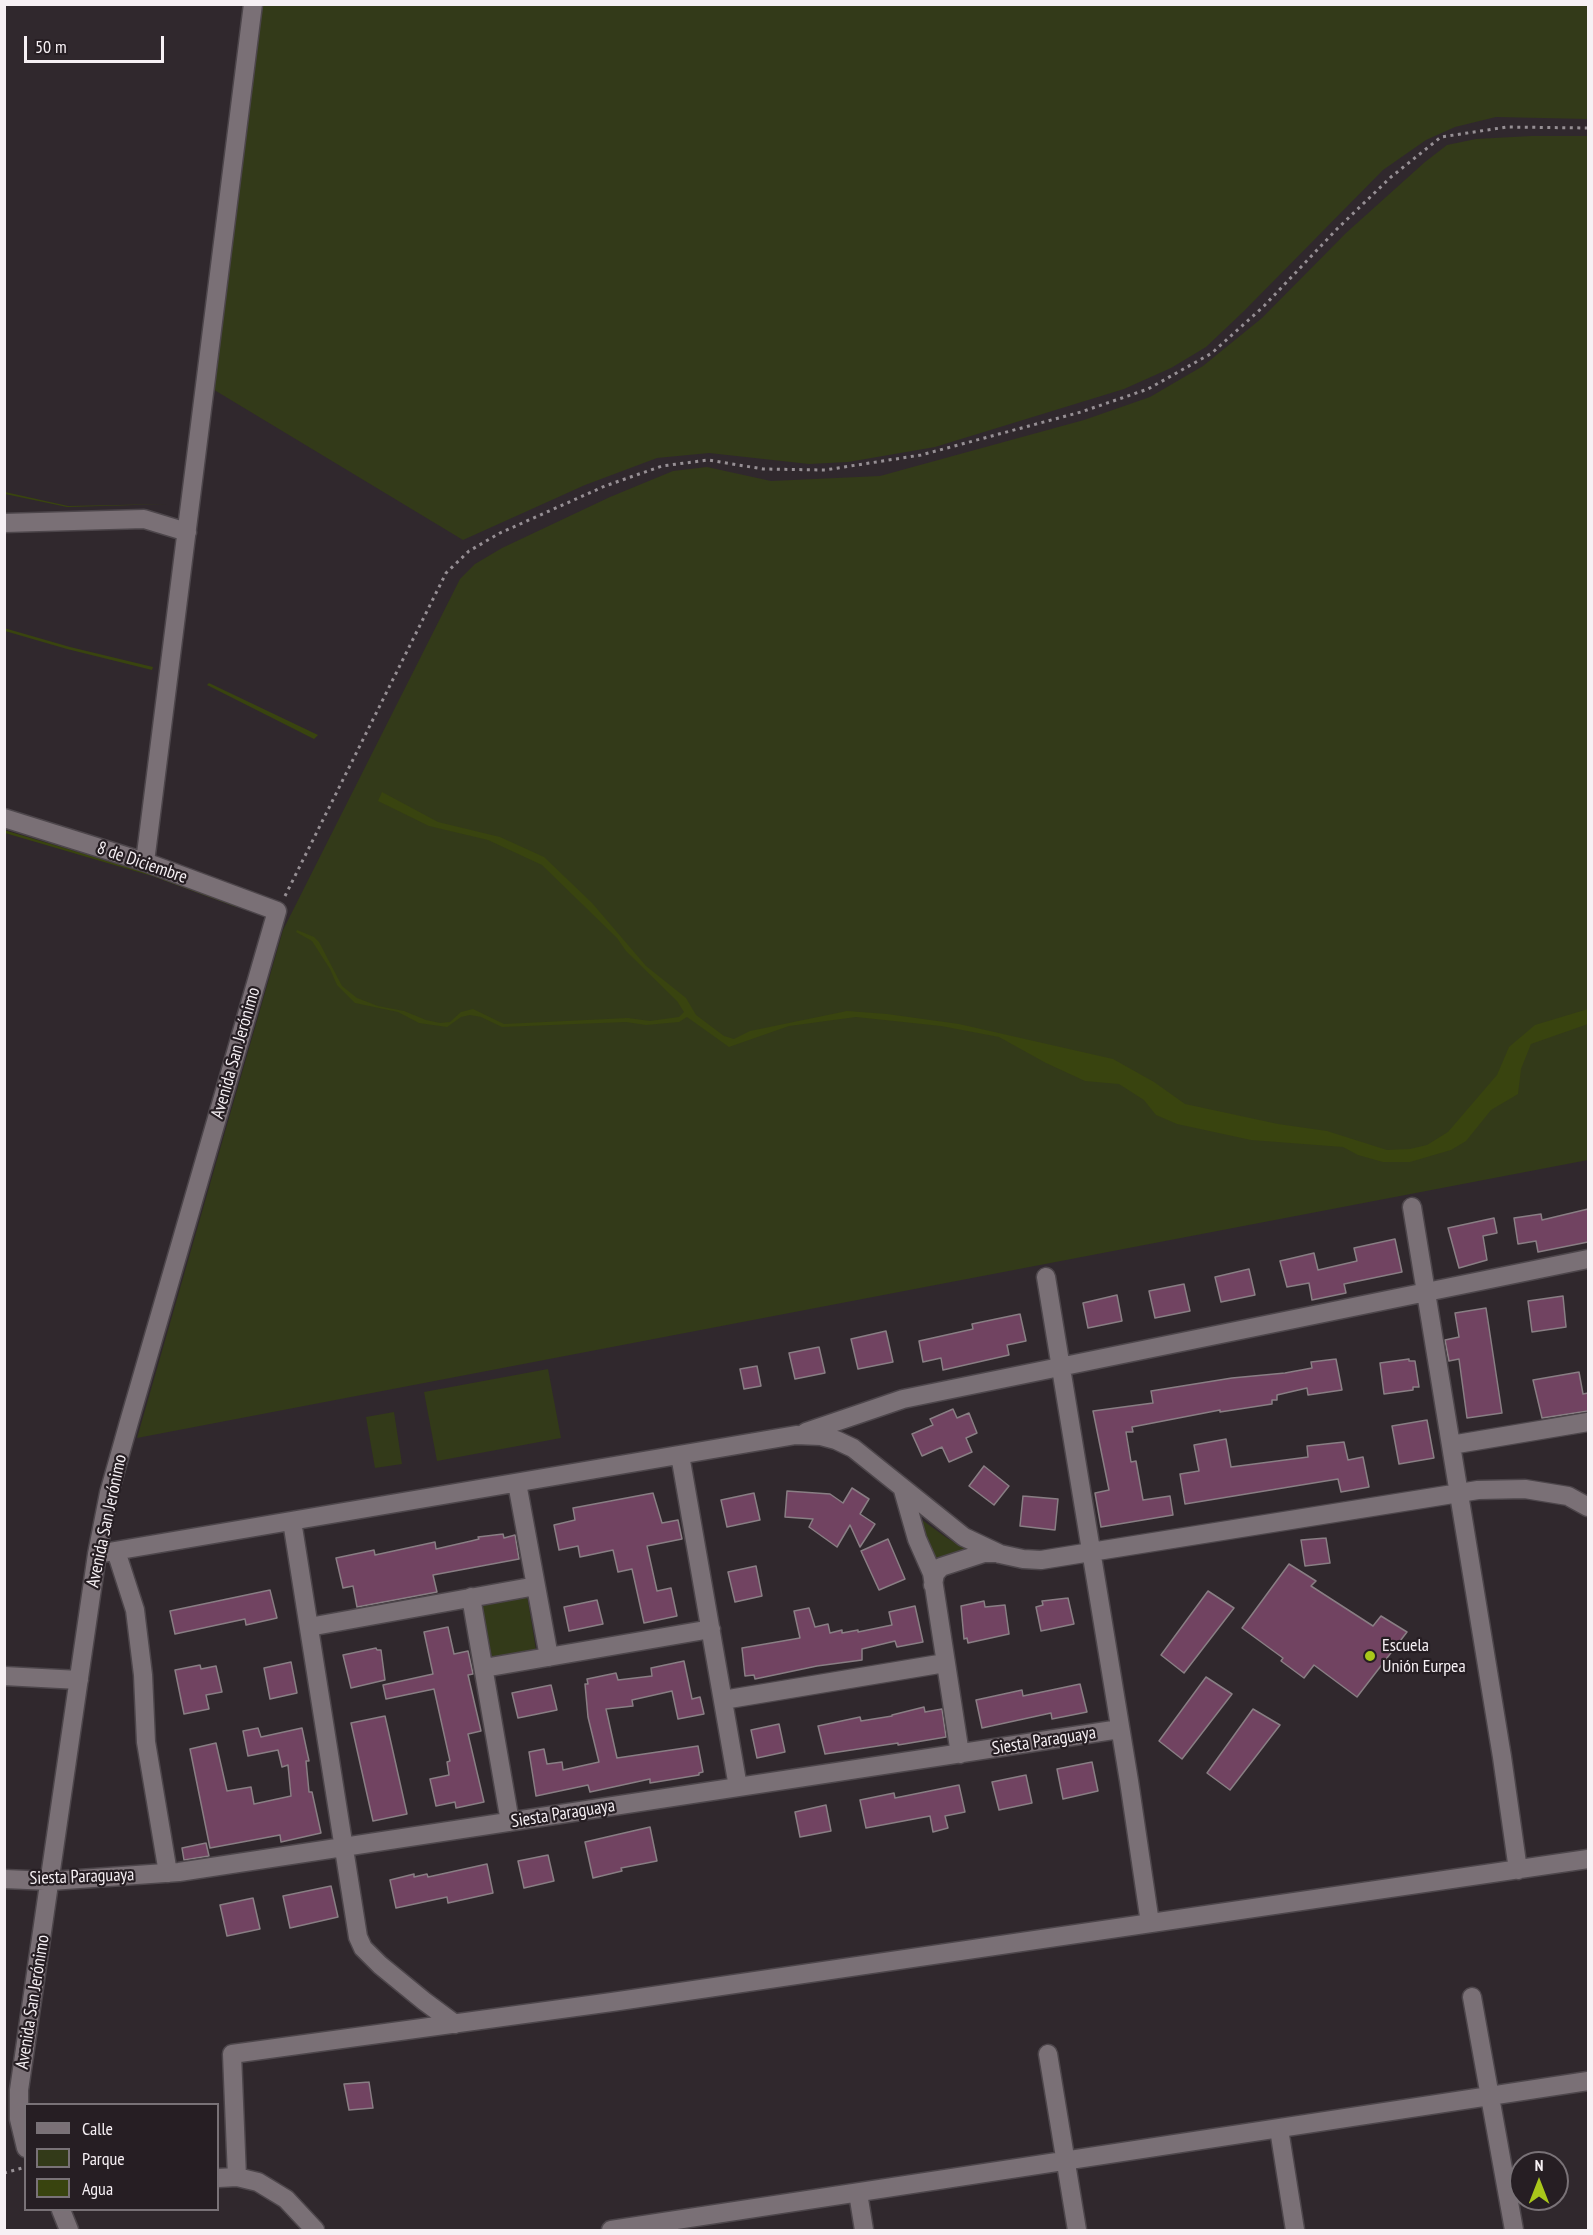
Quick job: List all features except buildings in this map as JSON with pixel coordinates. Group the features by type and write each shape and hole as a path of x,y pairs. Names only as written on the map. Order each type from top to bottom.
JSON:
{"street":[{"path":"145,862 253,4"},
{"path":"4,523 144,519 187,532"},
{"name":"8 de Diciembre","path":"4,818 145,862 277,911"},
{"name":"Avenida San Jerónimo","path":"24,2140 19,2119 19,2090 97,1554 126,1432 277,911"},
{"path":"1412,1207 1502,1757 1518,1870"},
{"path":"97,1554 796,1435 903,1399 1588,1259"},
{"name":"Siesta Paraguaya","path":"1046,1277 1129,1781 1150,1923"},
{"path":"1451,1445 1588,1422"},
{"path":"796,1435 822,1436 836,1440 872,1463 963,1537 1000,1554"},
{"path":"680,1455 738,1787"},
{"path":"517,1483 549,1657"},
{"path":"933,1585 935,1574 941,1567 984,1553 1041,1560 1478,1490 1524,1489 1568,1496 1588,1508"},
{"path":"903,1490 917,1539 932,1573 960,1754"},
{"path":"292,1521 358,1937 363,1948 424,2001 455,2024"},
{"path":"117,1551 135,1610 143,1675 146,1742 168,1873"},
{"path":"309,1627 536,1586"},
{"path":"471,1597 510,1822"},
{"path":"484,1668 711,1629"},
{"path":"723,1700 945,1663"},
{"path":"4,1676 79,1680"},
{"name":"Siesta Paraguaya","path":"4,1879 51,1881 168,1873 1120,1730"},
{"path":"237,2177 232,2054 612,2002 1588,1859"},
{"path":"1472,1996 1514,2230"},
{"path":"1048,2054 1077,2230"},
{"path":"611,2230 640,2228 1588,2081"},
{"path":"1280,2129 1295,2230"},
{"path":"219,2178 237,2177 258,2182 286,2199 315,2230"},
{"path":"858,2193 864,2230"},
{"path":"61,2211 69,2230"}],"path":[{"path":"277,911 446,573 469,551 500,532 605,486 662,466 708,460 763,469 836,469 921,455 1081,412 1148,388 1212,353 1264,306 1383,184 1441,137 1507,127 1588,128"},
{"path":"4,2173 24,2168"}],"green space":[{"path":"260,5 1588,5 1588,119 1496,117 1455,127 1426,140 1383,170 1206,347 1171,368 1124,389 935,447 848,462 809,464 709,453 657,458 585,485 463,540 211,388"},
{"path":"1588,136 1588,1160 137,1438 283,930 460,579 475,564 502,548 610,497 673,471 707,467 771,481 880,476 1084,420 1150,397 1203,366 1262,318 1346,233 1447,145 1476,139"},
{"path":"548,1369 561,1438 437,1461 424,1392"},
{"path":"394,1412 402,1464 375,1468 366,1417"},
{"path":"918,1517 967,1549 939,1559 932,1556"},
{"path":"527,1598 528,1601 536,1650 492,1657 482,1607 486,1604"}],"water":[{"path":"5,492 68,506 168,504 67,507 5,494"},
{"path":"4,628 153,667 152,670 67,649 5,631"},
{"path":"209,683 318,735 314,739 207,685"},
{"path":"382,792 438,822 500,837 544,857 592,903 646,966 686,998 696,1015 724,1036 734,1039 750,1031 847,1011 959,1024 1113,1059 1154,1082 1185,1104 1278,1124 1327,1131 1387,1150 1410,1149 1427,1145 1448,1132 1497,1075 1509,1047 1535,1025 1588,1009 1588,1024 1531,1044 1521,1069 1518,1094 1491,1110 1466,1141 1451,1150 1410,1162 1383,1162 1358,1155 1343,1147 1251,1140 1177,1124 1156,1115 1144,1100 1119,1084 1085,1081 999,1037 941,1026 856,1017 789,1026 729,1047 687,1017 679,1022 646,1025 626,1022 502,1027 481,1017 470,1015 461,1017 447,1027 419,1023 398,1012 355,1003 337,985 330,969 312,941 296,932 297,930 314,937 319,942 342,986 357,998 440,1023 450,1022 461,1012 473,1009 504,1024 628,1018 650,1021 679,1017 684,1012 677,1001 626,951 617,938 542,865 488,840 429,826 378,801"},
{"path":"4,830 152,874 237,905 236,907 152,876 5,833"}],"place":[{"name":"Escuela Unión Eurpea","path":"1370,1656"}]}
